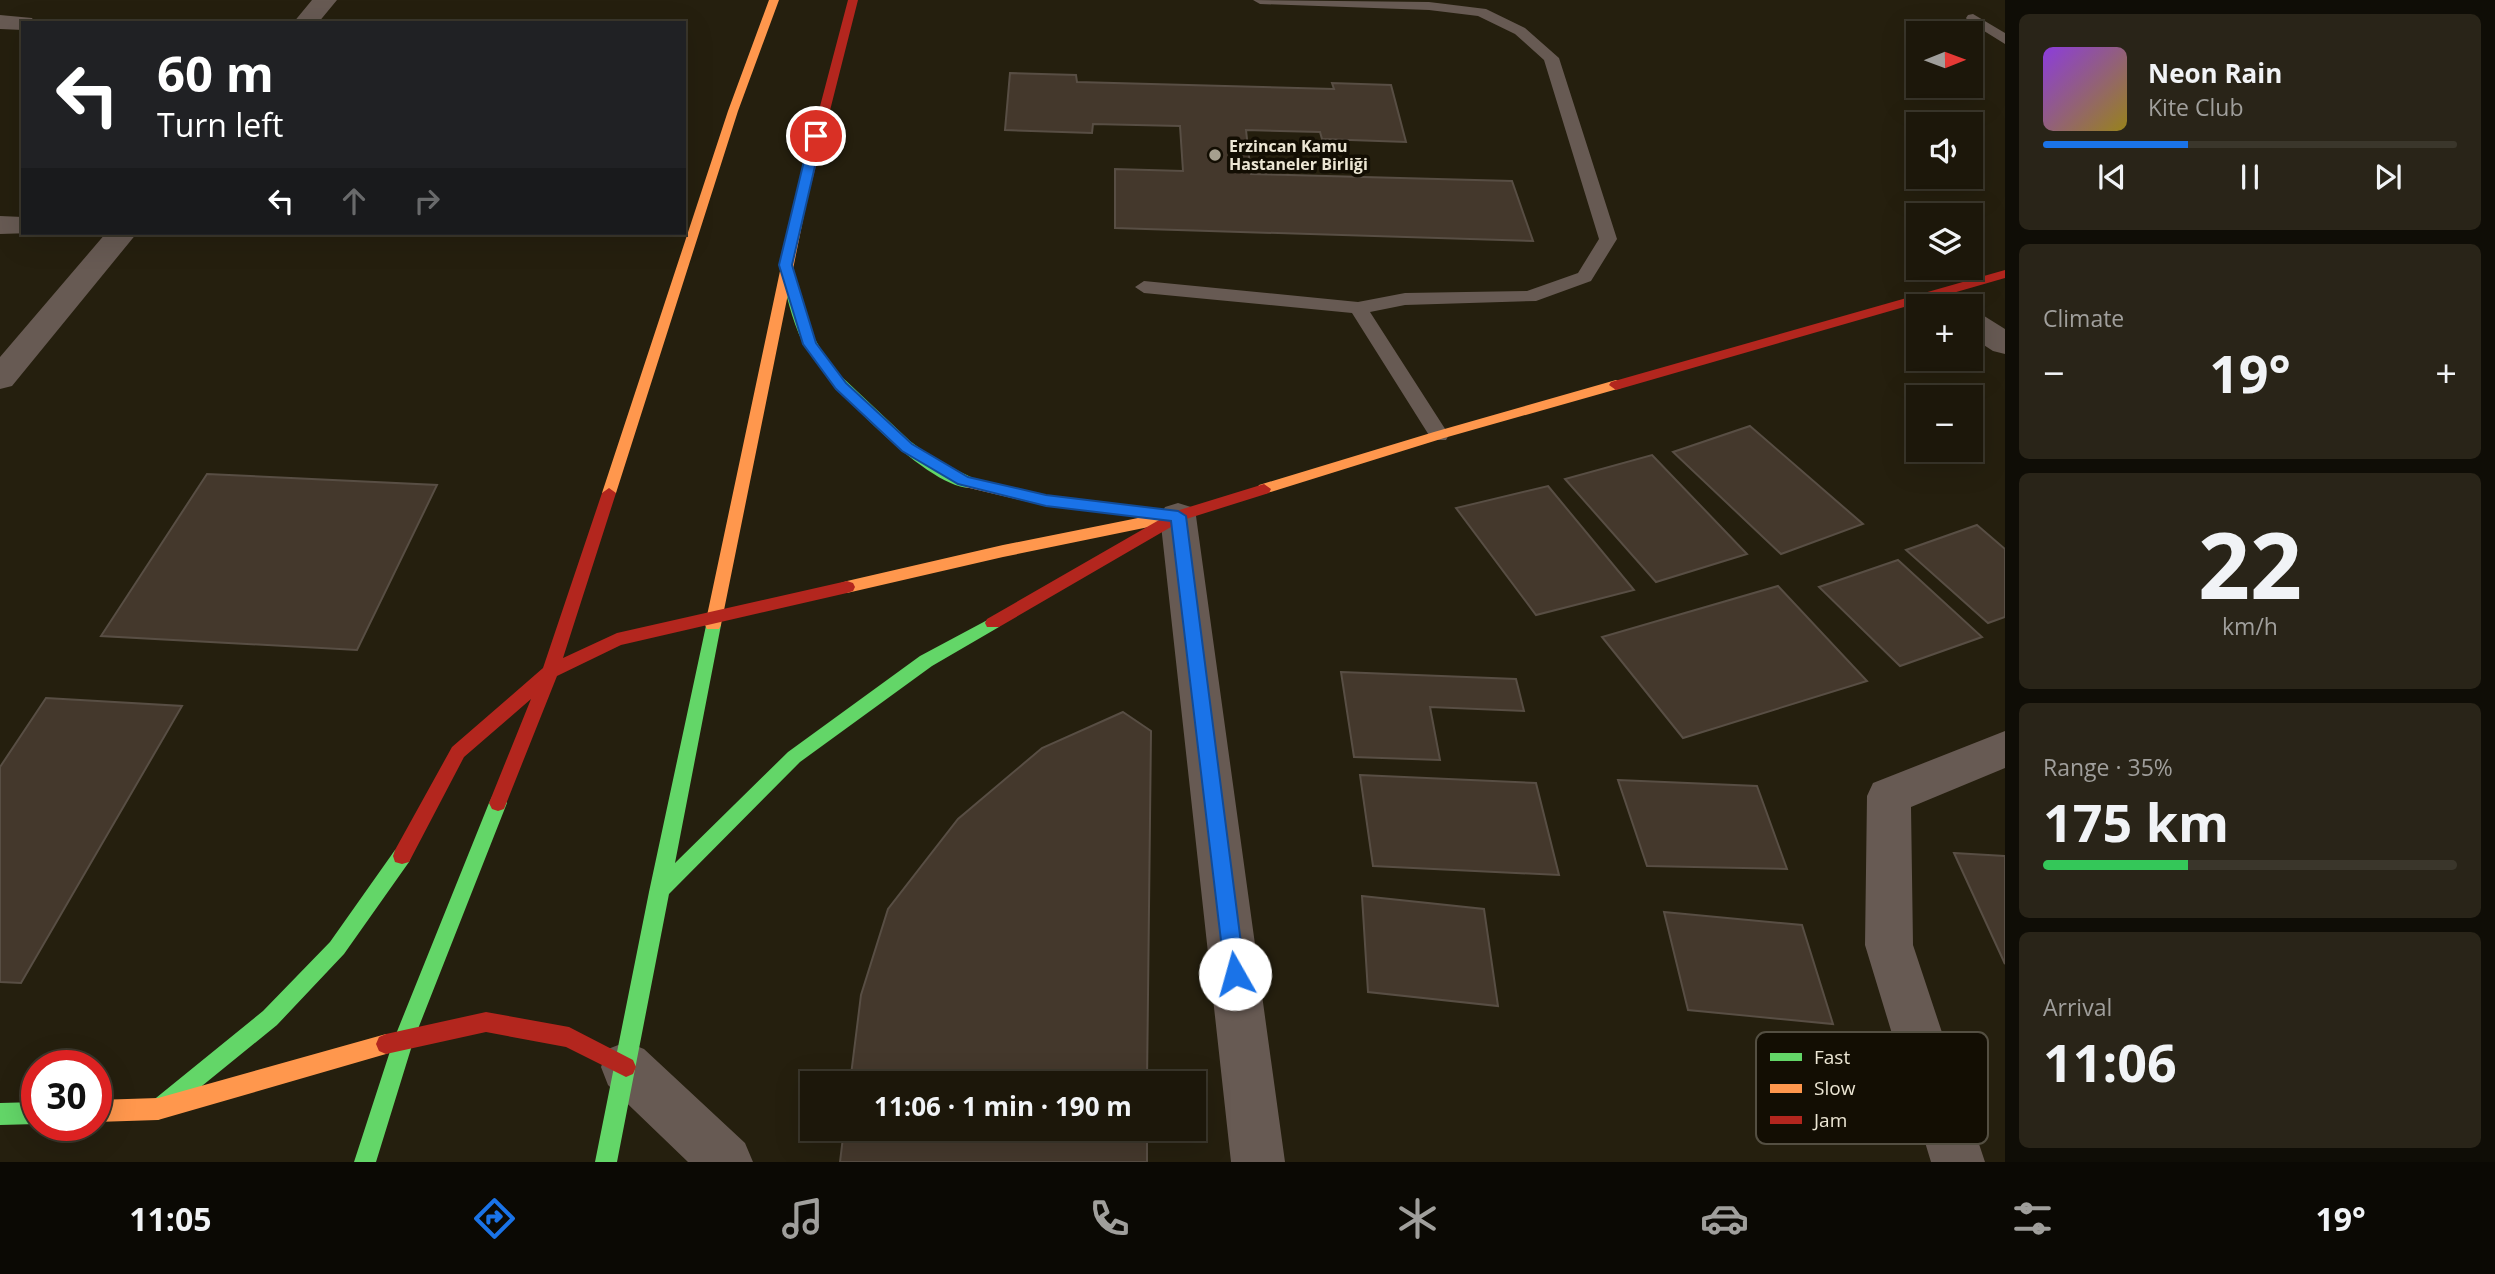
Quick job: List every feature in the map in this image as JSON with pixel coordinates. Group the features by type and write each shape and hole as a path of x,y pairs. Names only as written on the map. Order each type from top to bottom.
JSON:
{"main road":[{"path":"365,1162 404,1039 550,672 733,111 774,0"},
{"path":"607,1162 658,892 785,265 822,111 853,0"},
{"path":"785,265 810,344 841,386 907,447 963,481 1046,501 1178,516"},
{"path":"1955,294 2005,274"},
{"path":"158,1109 270,1018 337,948 399,862 458,752 550,672 617,639 1003,551 1178,516 1439,435 1906,309"},
{"path":"658,892 794,757 904,677 938,654 1178,516"},
{"path":"112,1110 158,1109 404,1039 486,1022 569,1037 626,1067"},
{"path":"0,1114 21,1113"}],"street":[{"path":"307,21 325,0"},
{"path":"0,22 21,23"},
{"path":"0,225 21,226"},
{"path":"0,377 120,235"},
{"path":"1983,330 2005,344"},
{"path":"1178,516 1258,1162"},
{"path":"1917,1032 1889,945 1889,796 2005,749"},
{"path":"626,1067 726,1162"},
{"path":"1952,1144 1958,1162"}],"lane":[{"path":"1144,287 1358,308 1405,299 1529,297 1584,276 1608,239 1551,58 1520,31 1481,12 1429,6 1260,0"},
{"path":"1973,18 2005,40"},
{"path":"1358,308 1439,435"}],"building":[{"name":"Erzincan Kamu Hastaneler Birliği","path":"1010,73 1076,75 1077,82 1334,89 1332,83 1391,85 1406,142 1322,139 1320,132 1246,130 1251,174 1512,181 1533,241 1115,228 1115,169 1183,171 1180,126 1093,124 1092,133 1005,130"},
{"path":"1750,426 1863,524 1781,554 1673,452"},
{"path":"1652,455 1747,554 1656,582 1565,479"},
{"path":"207,474 437,485 357,650 101,636"},
{"path":"1548,486 1634,590 1536,615 1456,508"},
{"path":"1977,525 2005,549 2005,617 1988,623 1906,550"},
{"path":"1898,560 1982,637 1900,666 1819,587"},
{"path":"1778,586 1867,681 1683,738 1602,637"},
{"path":"1341,672 1516,679 1524,711 1430,707 1440,760 1354,757"},
{"path":"46,698 182,706 21,983 0,982 0,767"},
{"path":"1123,712 1151,731 1147,1071 852,1071 861,995 888,909 958,819 1042,748"},
{"path":"1360,775 1536,783 1559,875 1373,866"},
{"path":"1618,780 1757,786 1787,869 1647,866"},
{"path":"1954,853 2005,856 2005,964"},
{"path":"1362,896 1484,909 1498,1006 1368,992"},
{"path":"1664,912 1802,925 1833,1024 1688,1010"},
{"path":"843,1141 1147,1141 1147,1162 840,1162"}],"traffic: fast":[{"path":"785,266 810,343 837,381 905,445 951,476 970,483"},
{"path":"658,892 794,757 926,661 993,623"},
{"path":"606,1162 713,625"},
{"path":"365,1162 404,1039 498,803"},
{"path":"158,1109 270,1018 337,948 402,856"},
{"path":"0,1114 21,1113"}],"traffic: slow":[{"path":"609,493 733,111 774,0"},
{"path":"713,625 800,205"},
{"path":"1264,489 1439,435 1616,385"},
{"path":"970,483 1046,501 1178,516"},
{"path":"847,587 1003,551 1178,516"},
{"path":"112,1110 158,1109 386,1044"}],"traffic: jam":[{"path":"800,205 853,0"},
{"path":"1616,385 2005,274"},
{"path":"993,623 1178,516 1264,489"},
{"path":"498,803 550,672 609,493"},
{"path":"402,856 458,752 550,672 617,639 847,587"},
{"path":"386,1044 486,1022 569,1037 626,1067"}],"place":[{"name":"Erzincan Kamu Hastaneler Birliği","path":"1215,155"}],"route":[{"path":"816,136 785,265 810,344 841,386 907,447 963,481 1046,501 1178,516 1235,974"}]}
